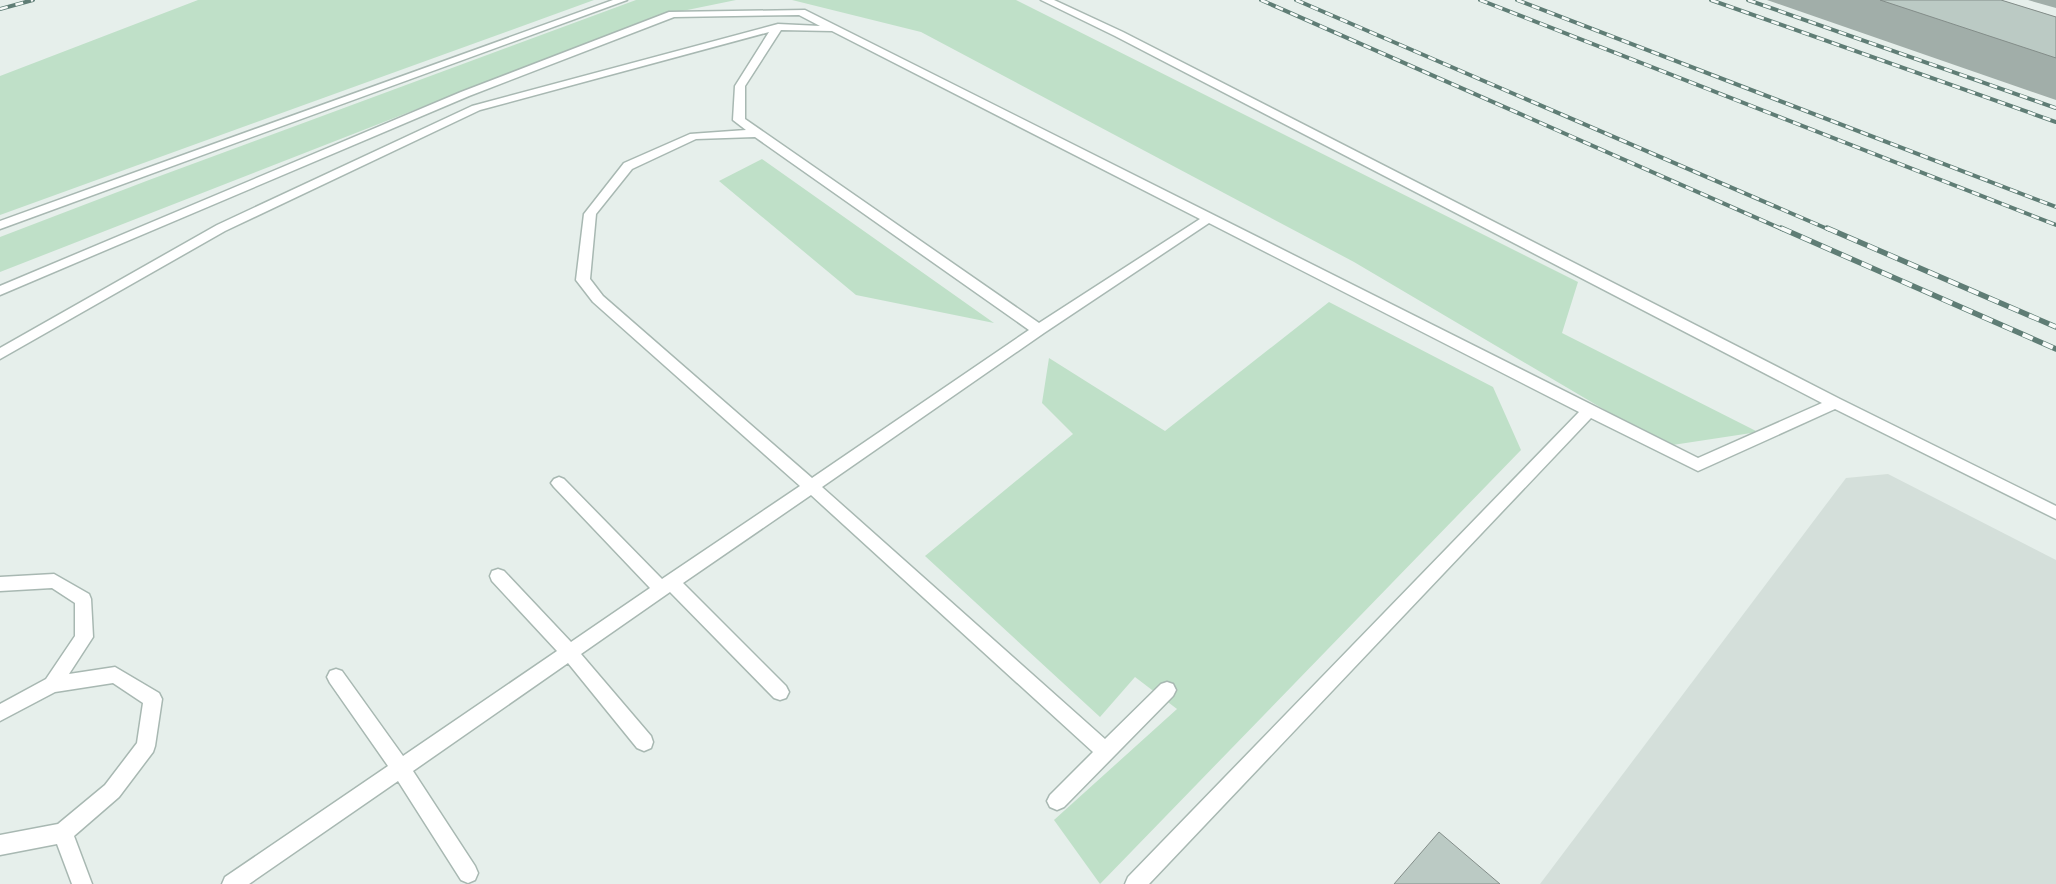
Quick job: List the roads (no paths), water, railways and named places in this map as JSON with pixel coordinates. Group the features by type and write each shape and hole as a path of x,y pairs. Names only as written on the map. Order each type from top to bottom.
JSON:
{"lane":[{"path":"0,225 622,0"},
{"path":"1046,0 1120,34 1835,403 2056,512"},
{"path":"0,291 465,94 673,14 801,12 1698,465 1835,403"},
{"path":"0,354 221,228 476,108 778,26 836,30"},
{"path":"778,26 740,86 739,120 1039,330"},
{"path":"758,133 694,136 628,166 590,214 583,280 598,299 812,486 1106,752"},
{"path":"232,884 1039,330 1209,218"},
{"path":"1136,884 1589,410"},
{"path":"559,483 780,692"},
{"path":"498,576 569,652 644,742"},
{"path":"0,584 54,581 82,599 84,637 52,684"},
{"path":"0,713 52,684 115,675 153,699 146,746 112,791 63,833 0,845"},
{"path":"336,677 400,768 468,874"},
{"path":"1057,801 1167,690"},
{"path":"63,833 82,884"}],"railway":[{"path":"0,9 33,0"},
{"path":"1261,0 1784,230"},
{"path":"1296,0 1830,230"},
{"path":"1480,0 2056,225"},
{"path":"1517,0 2056,207"},
{"path":"1711,0 2056,122"},
{"path":"1748,0 2056,108"},
{"path":"1781,228 2056,349"},
{"path":"1827,228 2056,327"}]}
